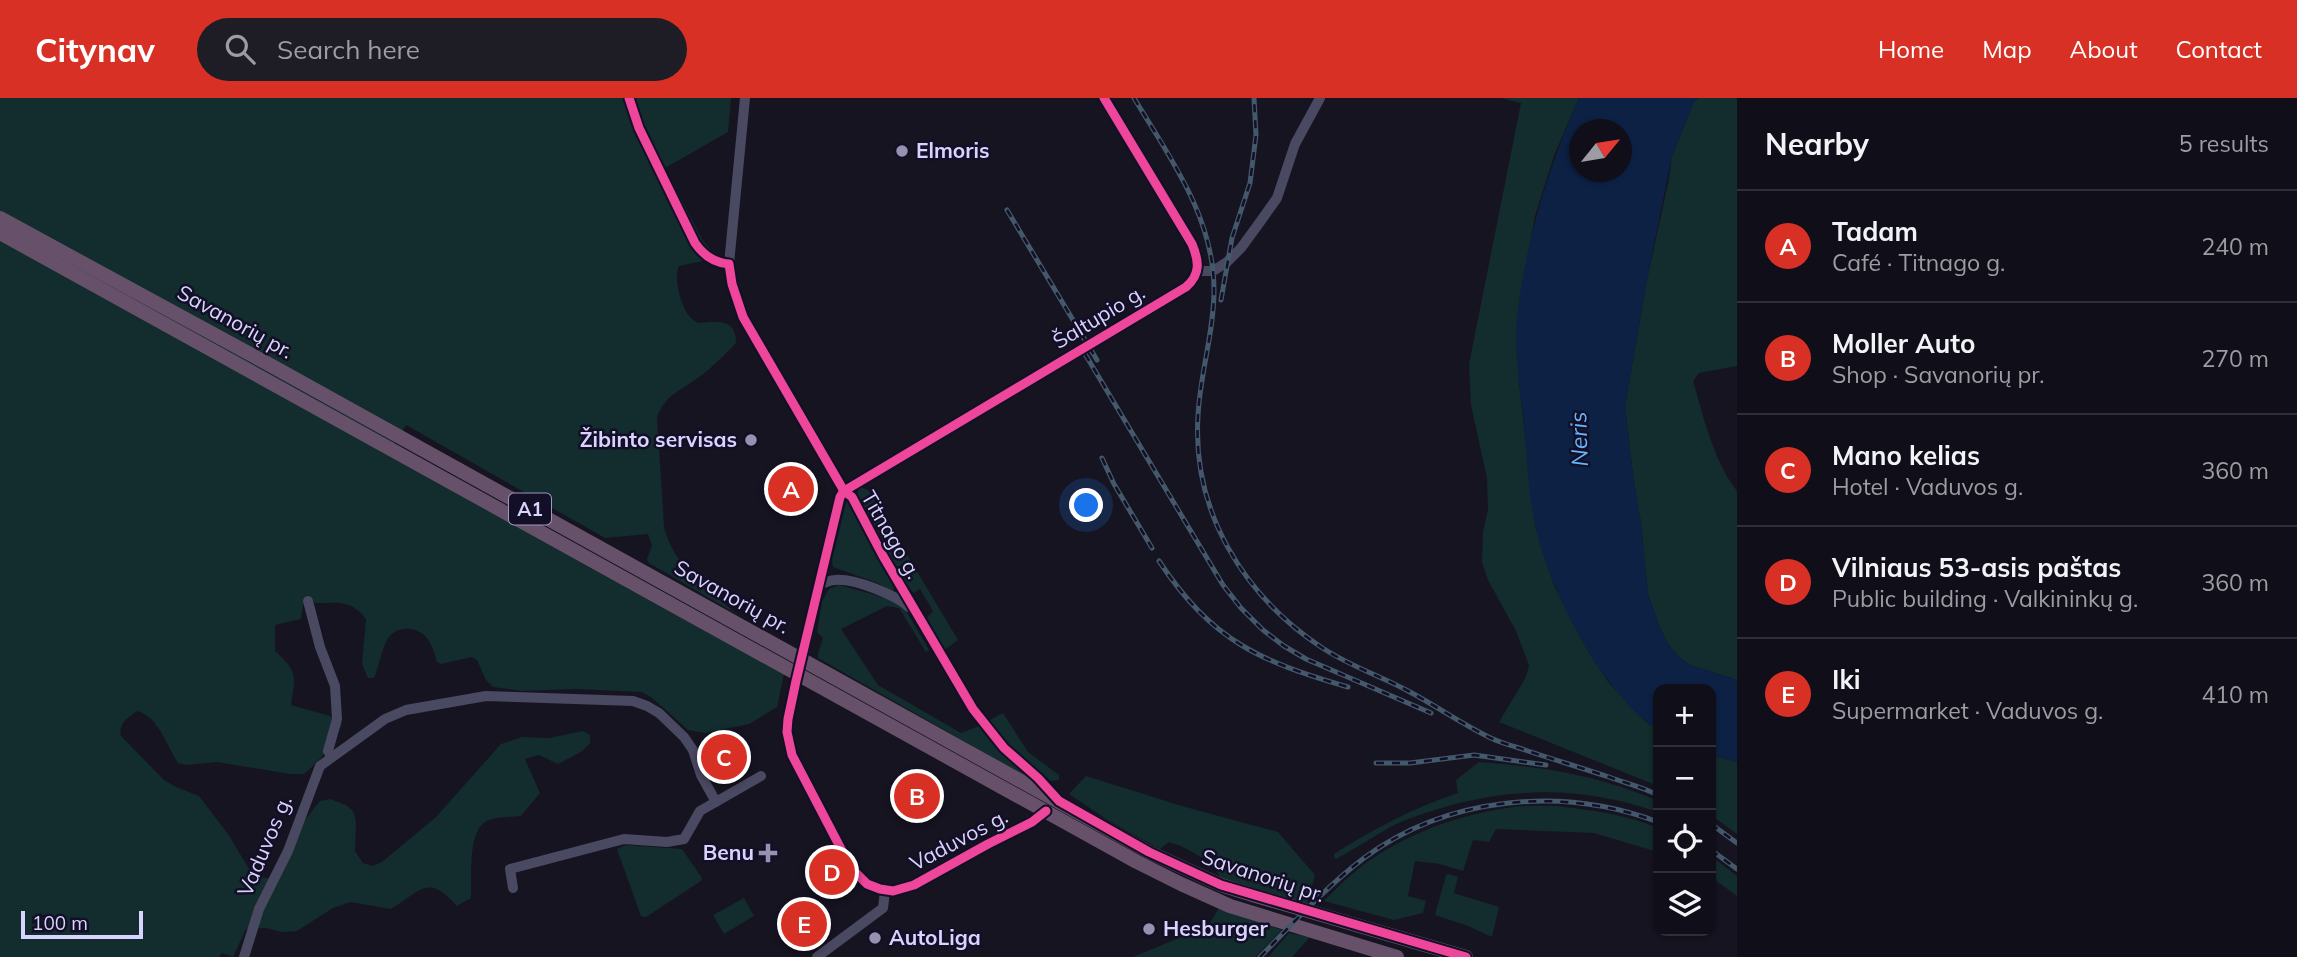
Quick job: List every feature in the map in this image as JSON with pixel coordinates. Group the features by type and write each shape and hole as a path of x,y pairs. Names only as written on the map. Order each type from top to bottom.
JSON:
{"highway":[{"name":"Savanorių pr.","path":"0,218 1150,852 1221,885 1466,957"},
{"name":"Savanorių pr.","path":"0,233 1137,862 1230,906 1397,957"}],"street":[{"name":"Titnago g.","path":"745,98 729,264 732,284 743,317 844,491 852,497 883,556 973,709 988,730 1059,801"},
{"path":"1104,98 1192,244 1198,257 1197,271 1213,271 1227,262 1254,231 1277,198 1295,144 1320,98"},
{"name":"Šaltupio g.","path":"844,491 1186,287 1195,278 1197,271"},
{"path":"804,653 840,497 844,491"},
{"path":"819,585 837,579 849,581 901,599 917,614"},
{"name":"Vaduvos g.","path":"308,601 320,647 335,686 337,719 328,751 331,756"},
{"path":"796,681 788,719 792,755 851,868 866,884 885,891 883,908 817,957"},
{"name":"Vaduvos g.","path":"244,957 259,909 288,850 320,766 397,713 486,696 633,701 659,713 684,737 693,750 701,775 716,802"},
{"path":"513,888 510,869 544,859 624,839 667,842 684,839 696,816 761,776"},
{"name":"Vaduvos g.","path":"885,891 914,885 1031,822 1046,811"}],"green space":[{"path":"0,98 731,98 728,132 665,168 702,239 717,258 679,266 677,284 683,306 698,323 718,322 729,325 733,329 736,343 709,369 669,398 657,418 664,527 669,541 684,566 738,615 649,563 647,559 652,545 648,534 605,538 406,425 388,454 784,674 777,707 749,724 705,733 688,730 642,692 577,689 522,691 493,687 486,680 477,660 472,657 441,664 437,662 432,646 425,636 408,629 396,631 391,635 374,678 368,678 362,664 366,619 349,605 315,603 307,595 301,619 275,625 275,651 288,664 294,675 291,705 330,716 342,723 332,745 304,774 217,762 186,765 178,763 156,725 137,711 122,724 121,736 164,780 199,796 228,834 251,872 258,877 268,878 280,871 299,827 320,801 330,799 353,811 356,821 355,851 363,863 372,866 382,862 436,817 501,744 522,737 549,738 583,731 590,735 590,743 581,752 558,764 539,755 525,759 540,793 521,816 487,821 481,826 473,844 471,898 457,906 439,890 425,888 391,909 350,902 333,908 297,931 246,929 233,957 222,953 219,957 0,957"},
{"path":"1501,98 1579,98 1555,153 1535,216 1517,319 1519,382 1535,525 1555,588 1588,651 1609,683 1653,727 1653,784 1499,722 1526,677 1529,665 1516,631 1488,580 1482,562 1483,532 1488,509 1487,478 1471,405 1469,364 1521,103"},
{"path":"1698,98 1737,98 1737,366 1699,373 1693,381 1715,452 1737,491 1737,680 1690,665 1668,644 1660,628 1648,594 1625,407 1672,156 1693,104"},
{"path":"861,487 869,491 958,640 943,651 927,618 933,611 920,589 914,593 893,567 858,500"},
{"path":"849,500 861,518 894,588 893,591 833,567 832,560"},
{"path":"839,585 897,601 904,607 929,650 926,652 899,608 887,606 841,629 878,685 961,733 979,726 998,749 1034,781 818,658 823,638 817,632 822,601 829,589"},
{"path":"1003,713 1028,752 1059,775 1059,780 1051,781 1034,767 988,721"},
{"path":"1716,756 1737,762 1737,834 1716,819"},
{"path":"1479,762 1548,770 1636,792 1653,799 1653,810 1581,794 1556,792 1505,795 1452,805 1410,818 1336,859 1334,857 1334,854 1394,820 1458,793 1456,780"},
{"path":"1086,776 1278,832 1315,875 1307,904 1221,878 1212,863 1181,846 1169,842 1160,849 1109,821 1069,794"},
{"path":"1519,806 1556,806 1595,811 1646,823 1653,826 1653,851 1594,833 1496,829 1489,842 1473,840 1463,871 1440,864 1415,861 1408,896 1426,901 1423,913 1394,920 1324,901 1368,862 1405,840 1465,817"},
{"path":"626,845 682,849 702,878 701,881 646,917 641,916 617,849"},
{"path":"1716,860 1737,876 1737,896 1716,881"},
{"path":"1446,875 1458,877 1454,893 1499,907 1492,937 1435,915"},
{"path":"744,898 754,916 724,934 713,915"},
{"path":"1219,908 1282,930 1255,957 1133,957 1208,926"},
{"path":"1289,933 1310,937 1292,957 1268,957"}],"water":[{"name":"Neris","path":"1579,98 1698,98 1693,104 1672,156 1625,407 1648,594 1660,628 1678,656 1690,665 1737,680 1737,762 1716,756 1716,684 1653,684 1653,726 1617,692 1580,638 1542,550 1529,487 1516,330 1526,260 1548,178 1569,123 1569,182 1632,182 1632,119 1570,119"}],"railway":[{"path":"1134,98 1188,189 1207,238 1214,290 1199,400 1198,451 1204,485 1214,517 1228,548 1246,576 1293,626 1343,660 1410,692 1493,739 1653,793"},
{"path":"1221,300 1232,238 1250,183 1256,135 1254,98"},
{"path":"1007,210 1097,360"},
{"path":"1085,354 1223,585 1241,608 1263,630 1306,659 1431,713"},
{"path":"1102,458 1114,484 1152,548"},
{"path":"1159,561 1198,611 1240,644 1288,668 1348,687"},
{"path":"1376,763 1410,763 1474,755 1546,765"},
{"path":"1260,957 1350,869 1397,837 1432,821 1506,803 1545,801 1583,804 1653,821"},
{"path":"1716,828 1737,843"},
{"path":"1716,854 1737,869"}],"cycle path":[{"path":"629,98 639,128 695,243 710,258 729,264 732,284 743,317 844,491 852,497 883,556 973,709 1004,748 1059,801 1149,852 1221,885 1466,957"},
{"path":"844,491 1191,282 1197,262 1192,244 1104,98"},
{"path":"844,491 840,497 796,681 787,732 792,755 851,868 867,884 880,889 893,891 914,885 1032,822 1046,811"}],"place":[{"name":"Elmoris","path":"902,151"},
{"name":"Žibinto servisas","path":"751,440"},
{"name":"Tadam","path":"791,489"},
{"name":"Mano kelias","path":"724,757"},
{"name":"Moller Auto","path":"917,796"},
{"name":"Benu","path":"768,853"},
{"name":"Vilniaus 53-asis paštas","path":"832,872"},
{"name":"Iki","path":"804,924"},
{"name":"Hesburger","path":"1149,929"},
{"name":"AutoLiga","path":"875,938"}]}
